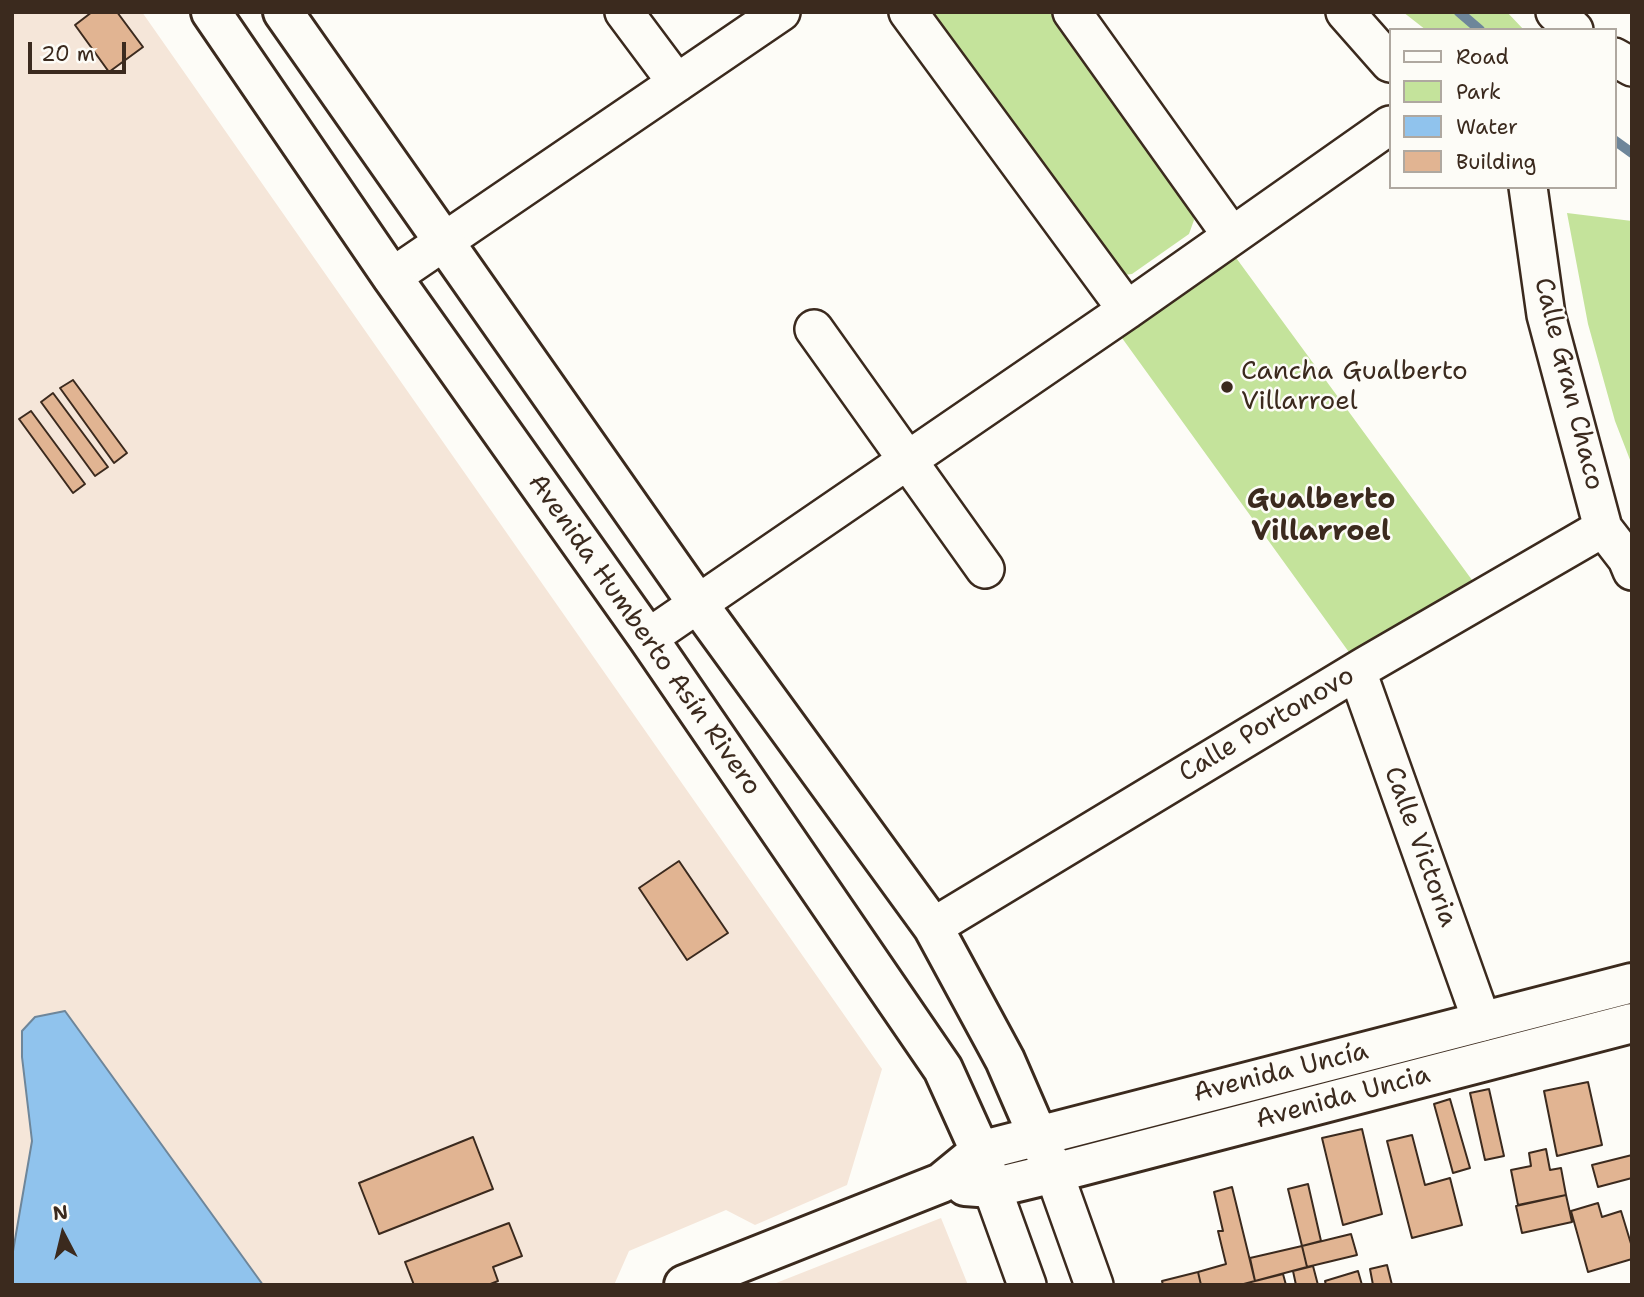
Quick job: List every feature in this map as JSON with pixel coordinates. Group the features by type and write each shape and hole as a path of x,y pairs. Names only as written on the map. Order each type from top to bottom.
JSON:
{"street":[{"name":"Avenida Humberto Asín Rivero","path":"211,12 392,277 648,638 943,1069 980,1151 1027,1285"},
{"path":"284,12 698,604 933,927 1005,1059 1054,1173 1094,1285"},
{"path":"624,12 677,83"},
{"path":"392,277 781,12"},
{"path":"908,12 1127,310"},
{"path":"1072,12 1232,236"},
{"path":"1345,12 1388,61"},
{"path":"1555,12 1572,28"},
{"path":"1616,58 1632,66"},
{"path":"648,638 1127,310 1388,126"},
{"name":"Calle Gran Chaco","path":"1528,189 1546,315 1604,528 1630,563"},
{"path":"814,329 985,569"},
{"name":"Calle Portonovo","path":"933,927 1357,671 1604,528"},
{"name":"Calle Victoria","path":"1357,671 1482,1022"},
{"name":"Avenida Uncía","path":"684,1285 941,1183 980,1151 1037,1134 1632,983"},
{"name":"Avenida Uncia","path":"1054,1173 1632,1023"},
{"name":"Avenida Uncía","path":"941,1183 992,1188 1054,1173"}],"shaded area":[{"path":"12,12 142,12 882,1069 847,1185 755,1225 726,1210 629,1251 614,1285 12,1285"},
{"path":"941,1218 968,1285 771,1285"}],"green space":[{"path":"918,12 1051,12 1190,205 1194,220 1189,234 1132,274 1124,275"},
{"path":"1403,12 1507,12 1522,28 1423,28"},
{"path":"1567,213 1632,221 1632,465 1615,421 1588,324"},
{"path":"1234,255 1472,580 1351,655 1122,338"}],"water":[{"path":"65,1011 263,1285 12,1285 12,1257 32,1141 22,1057 22,1031 35,1017"}],"building":[{"path":"92,12 117,12 143,47 109,72 75,25"},
{"path":"73,380 127,453 114,463 60,388"},
{"path":"53,393 108,467 95,476 41,402"},
{"path":"31,411 85,484 73,493 19,419"},
{"path":"679,861 728,933 687,960 639,888"},
{"path":"1588,1082 1602,1145 1557,1156 1544,1091"},
{"path":"1489,1089 1504,1156 1485,1160 1470,1093"},
{"path":"1450,1099 1470,1168 1453,1173 1434,1104"},
{"path":"1362,1129 1382,1214 1343,1225 1322,1138"},
{"path":"1412,1135 1425,1185 1450,1178 1462,1225 1412,1238 1387,1141"},
{"path":"473,1137 493,1189 379,1234 359,1183"},
{"path":"1546,1149 1550,1170 1561,1168 1566,1195 1518,1205 1511,1170 1531,1166 1529,1153"},
{"path":"1632,1155 1632,1178 1598,1187 1592,1165"},
{"path":"1308,1184 1321,1241 1302,1246 1288,1189"},
{"path":"1232,1187 1255,1281 1240,1285 1201,1285 1198,1272 1226,1264 1218,1231 1223,1231 1214,1192"},
{"path":"1566,1195 1572,1222 1522,1233 1516,1206"},
{"path":"1598,1203 1602,1217 1621,1211 1632,1247 1632,1259 1588,1272 1571,1211"},
{"path":"509,1223 522,1256 493,1267 498,1281 488,1285 414,1285 405,1262"},
{"path":"1351,1234 1357,1255 1307,1267 1302,1246"},
{"path":"1302,1246 1307,1267 1255,1281 1250,1258"},
{"path":"1387,1265 1392,1285 1373,1285 1370,1269"},
{"path":"1313,1266 1318,1285 1296,1285 1293,1271"},
{"path":"1358,1271 1362,1285 1326,1285 1325,1281"},
{"path":"1198,1272 1201,1285 1163,1285 1162,1281"},
{"path":"1283,1274 1286,1285 1240,1285 1255,1281"}],"waterway":[{"path":"1459,12 1478,28"},
{"path":"1616,141 1632,153"}],"place":[{"name":"Cancha Gualberto Villarroel","path":"1227,387"}],"district":[{"name":"Gualberto Villarroel","path":"1321,517"}]}
